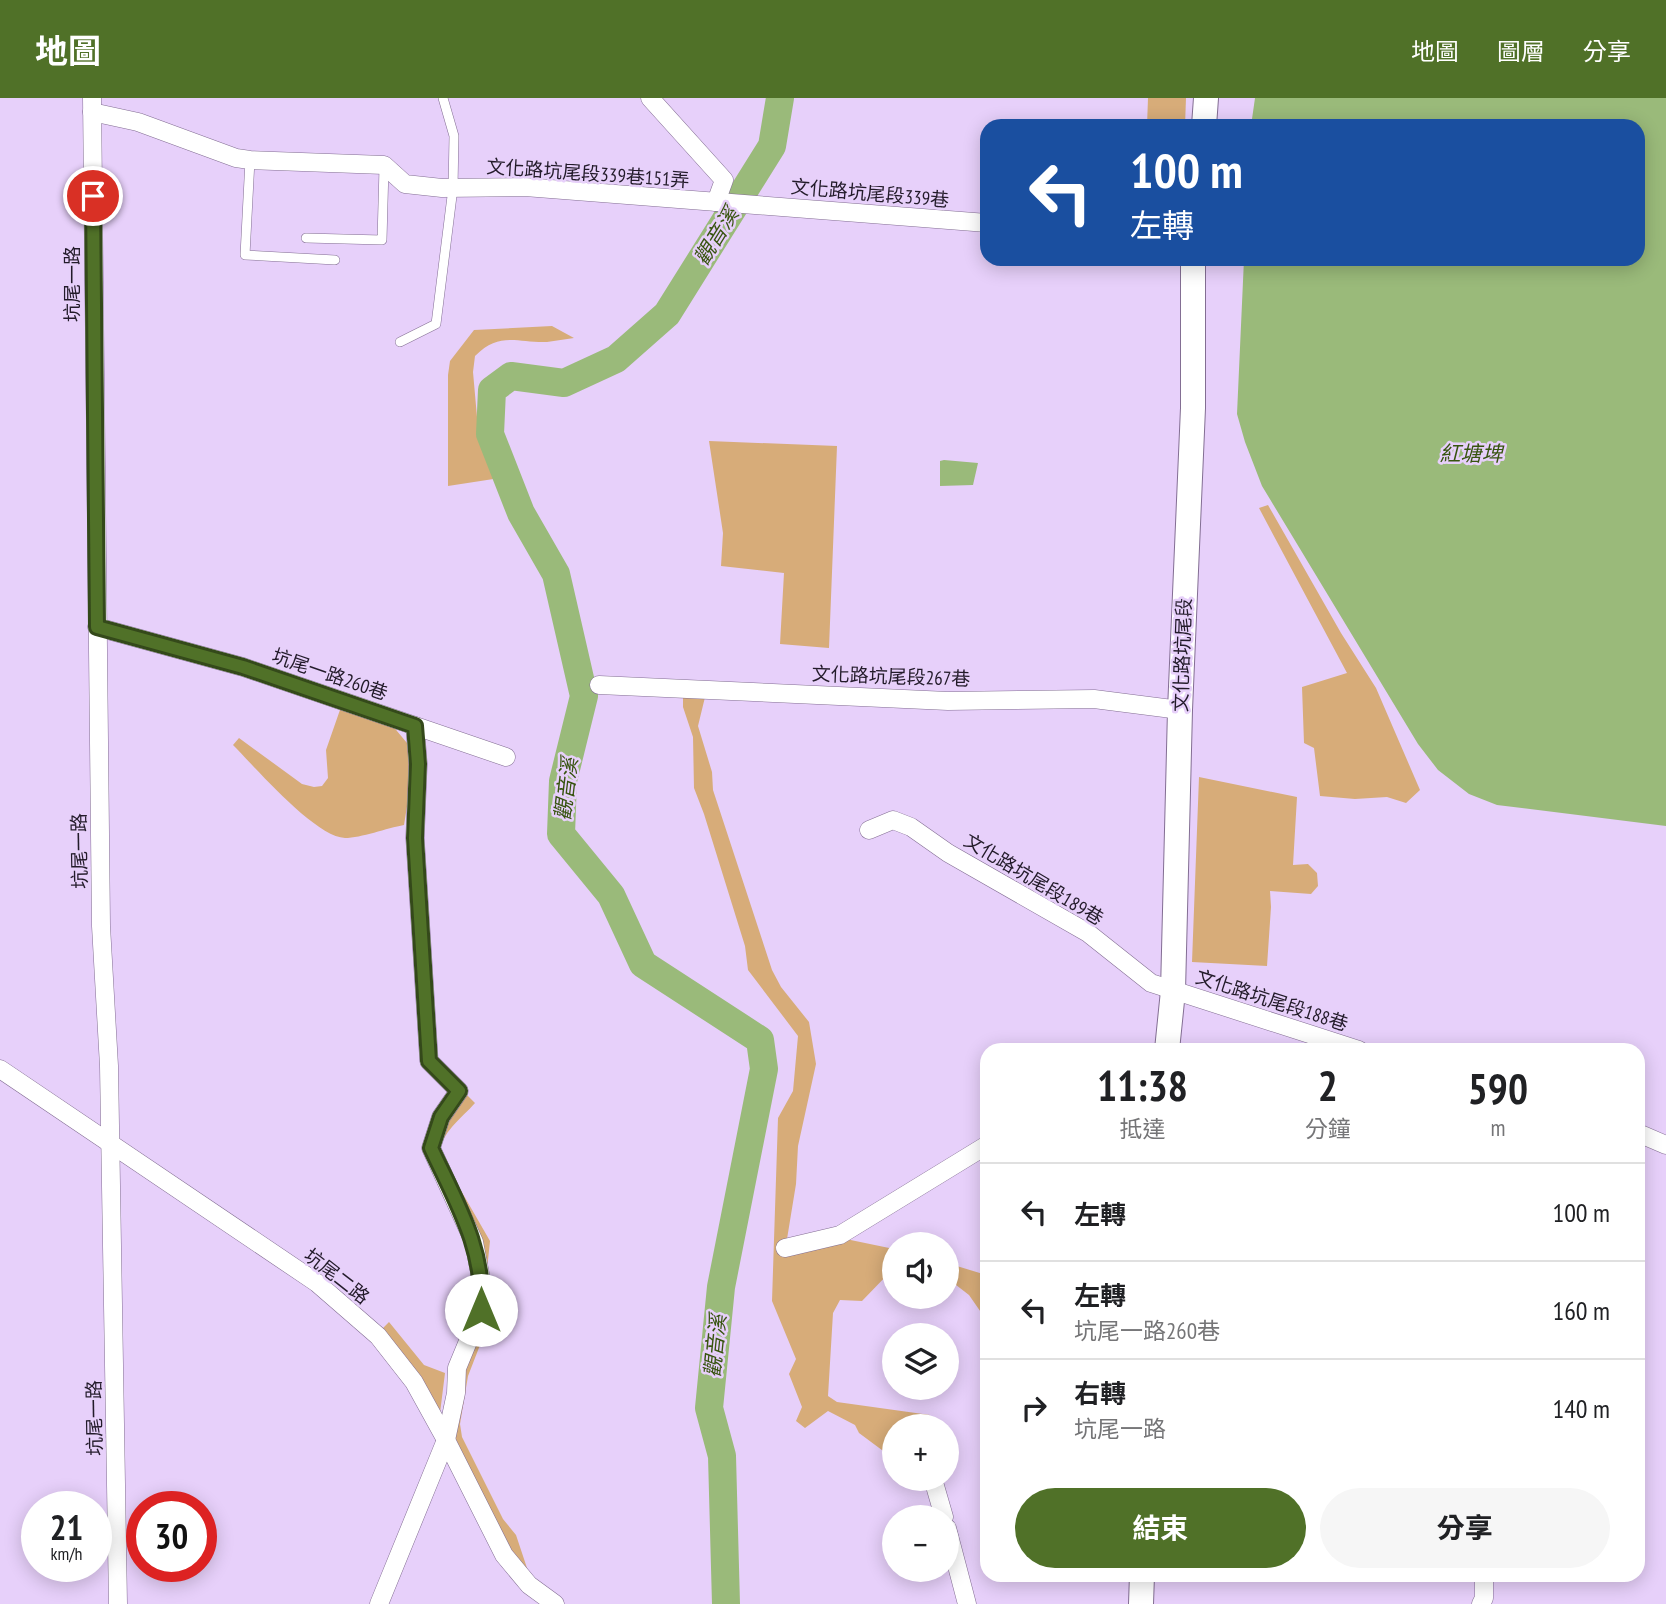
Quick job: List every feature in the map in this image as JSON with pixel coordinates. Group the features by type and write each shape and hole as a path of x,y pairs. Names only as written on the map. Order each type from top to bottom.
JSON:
{"main road":[{"path":"1204,119 1206,98"},
{"name":"文化路坑尾段","path":"1168,1043 1173,991 1180,710 1193,408 1193,266"},
{"path":"1141,1604 1142,1582"}],"street":[{"path":"650,98 724,180 718,202"},
{"path":"92,105 236,158 384,165"},
{"name":"坑尾一路","path":"92,105 101,926 111,1145 118,1604"},
{"name":"文化路坑尾段339巷151弄","path":"384,165 405,184 453,188 525,187 750,204"},
{"name":"文化路坑尾段339巷","path":"750,204 980,222"},
{"name":"坑尾一路260巷","path":"97,627 243,667 506,757"},
{"name":"文化路坑尾段267巷","path":"599,685 948,701 1094,699 1180,710"},
{"path":"379,1604 446,1440 456,1393 457,1368 481,1310 481,1279 474,1242 431,1148 441,1117 459,1091 429,1061 415,838 418,764 415,726"},
{"name":"文化路坑尾段189巷","path":"869,830 893,820 911,828 948,853 1088,933 1151,983 1173,991"},
{"name":"文化路坑尾段188巷","path":"1173,991 1337,1043"},
{"name":"坑尾二路","path":"0,1069 317,1283 378,1336 414,1382 504,1555 529,1586 555,1604"},
{"path":"1645,1136 1666,1145"},
{"path":"785,1248 839,1235 980,1149"},
{"path":"959,1574 967,1604"},
{"path":"1480,1604 1484,1598 1485,1582"}],"lane":[{"path":"401,342 436,324 453,188 454,136 443,98"},
{"path":"250,160 244,255 335,260"},
{"path":"306,238 382,240 384,165"}],"shaded area":[{"path":"1148,98 1186,98 1185,119 1147,119"},
{"path":"552,326 574,338 547,342 501,341 484,348 475,356 473,372 477,417 500,478 448,486 450,361 474,330"},
{"path":"709,441 837,446 829,648 780,644 784,573 721,566 723,533"},
{"path":"1268,505 1341,633 1376,688 1420,790 1406,803 1387,797 1355,799 1320,796 1314,748 1304,743 1302,687 1347,673 1259,508"},
{"path":"706,693 698,726 712,772 713,790 772,970 781,987 809,1022 816,1064 798,1146 796,1184 787,1239 841,1238 882,1247 882,1280 862,1301 840,1300 833,1313 828,1396 837,1402 923,1414 882,1414 882,1450 859,1433 855,1425 828,1411 805,1428 796,1421 802,1407 789,1374 796,1359 772,1301 778,1118 793,1091 798,1036 748,970 745,946 694,788 693,737 683,707 683,697"},
{"path":"341,707 392,725 415,757 404,825 351,838 332,835 302,814 233,745 239,738 302,784 322,786 328,778 326,750"},
{"path":"1199,777 1297,797 1293,865 1308,864 1317,873 1318,886 1311,894 1270,891 1267,966 1192,962"},
{"path":"466,1094 475,1103 448,1133 440,1154 490,1241 486,1279 494,1309 468,1376 460,1424 462,1437 503,1519 516,1535 528,1571 509,1553 449,1434 470,1343 483,1305 475,1241 433,1141"},
{"path":"959,1267 980,1273 980,1311 969,1295 959,1287"},
{"path":"389,1322 424,1365 445,1373 440,1413 382,1329"}],"water":[{"name":"紅塘埤","path":"1255,98 1666,98 1666,826 1497,805 1469,794 1438,770 1418,744 1262,486 1237,414 1244,266 1645,266 1645,119 1252,119"},
{"path":"940,461 978,463 973,485 940,486"}],"waterway":[{"name":"觀音溪","path":"726,1604 722,1456 709,1408 721,1287 764,1069 760,1040 643,964 611,895 561,834 563,781 584,696 556,574 521,513 490,434 492,390 511,376 564,383 616,359 667,314 772,146 780,98"}],"route":[{"path":"93,196 97,627 243,667 415,726 418,764 415,838 429,1061 459,1091 441,1117 431,1148 474,1242 481,1279 481,1310"}]}
